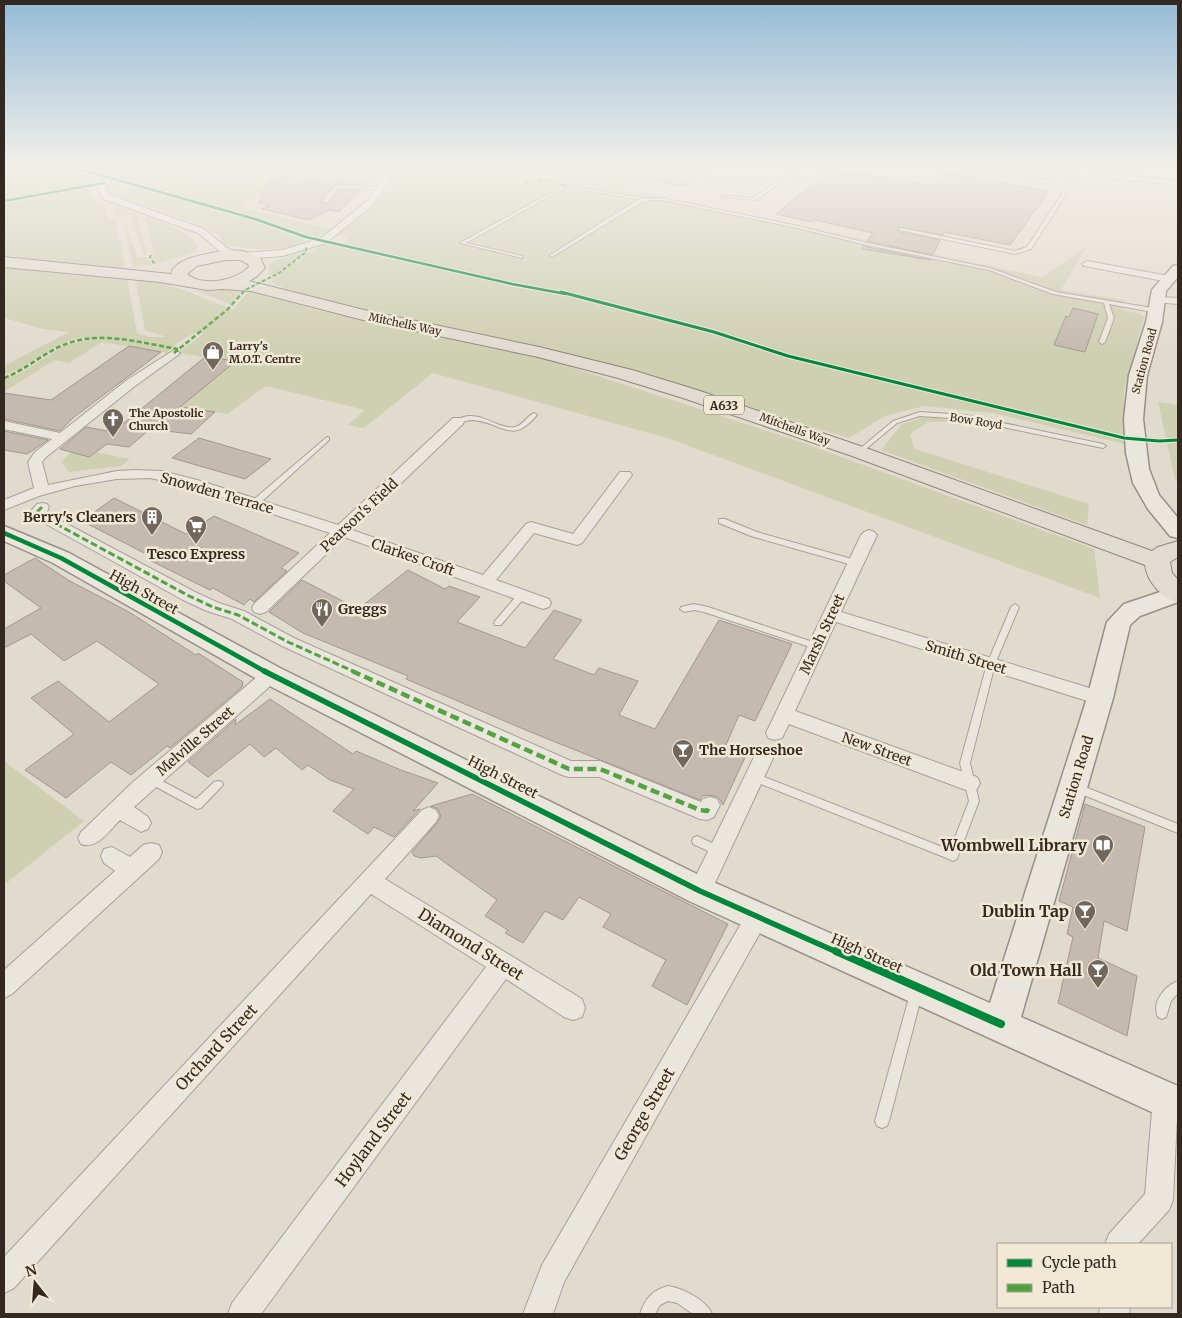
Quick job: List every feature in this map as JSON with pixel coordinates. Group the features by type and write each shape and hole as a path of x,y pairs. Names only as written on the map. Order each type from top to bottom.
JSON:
{"main road":[{"path":"4,262 34,267 116,272 182,280 201,285 224,284 244,278 258,266 255,261 239,255 116,272"},
{"path":"182,280 179,276 180,271 197,260"},
{"name":"Mitchells Way","path":"258,266 258,276 278,292"},
{"name":"Station Road","path":"1172,280 1159,290 1158,305 1138,376 1134,407 1136,450 1141,478 1149,496 1178,531"},
{"name":"Mitchells Way","path":"224,284 251,286 278,292 363,316 486,340 625,374 753,414 859,452 1168,555"},
{"name":"High Street","path":"4,532 61,558 271,675 700,891 1172,1102"},
{"name":"Station Road","path":"1001,1024 1100,698 1119,622 1132,610 1178,594 1160,577 1157,569 1168,555"}],"street":[{"path":"194,229 210,237 213,242 224,250 239,255 283,253 306,247 332,235 340,229"},
{"path":"197,260 213,242"},
{"path":"258,266 283,253"},
{"path":"1087,264 1172,280"},
{"path":"1158,305 1178,301"},
{"path":"42,499 35,462 40,455 174,353"},
{"name":"Pearson's Field","path":"260,608 458,421"},
{"path":"4,425 62,437"},
{"name":"Snowden Terrace","path":"4,506 19,498 42,499 116,474 135,473 169,478 255,503 341,532"},
{"path":"486,582 531,527 577,540 625,475"},
{"name":"High Street","path":"42,499 37,512 40,517 50,520 104,551 213,608 238,615 288,642 569,769 595,768 655,789 700,810 707,811 710,805"},
{"name":"Clarkes Croft","path":"341,532 543,603"},
{"name":"Marsh Street","path":"775,733 869,535"},
{"name":"Smith Street","path":"831,615 1100,698"},
{"name":"Melville Street","path":"88,838 151,778 271,675"},
{"name":"New Street","path":"784,715 970,782"},
{"path":"700,891 764,756"},
{"path":"119,808 141,823"},
{"name":"Orchard Street","path":"4,1278 429,816"},
{"path":"4,986 151,852"},
{"path":"112,856 131,870"},
{"name":"Diamond Street","path":"368,881 573,1008"},
{"name":"George Street","path":"538,1314 552,1275 757,917"},
{"name":"Hoyland Street","path":"243,1314 503,964"},
{"path":"1120,1243 1160,1200 1172,1102"}],"lane":[{"path":"488,229 462,243 520,257"},
{"path":"552,256 596,229"},
{"path":"803,229 1002,272 1055,293 1106,302 1158,305"},
{"path":"901,229 1015,253 1028,248 1041,229"},
{"path":"1102,342 1111,318 1106,302"},
{"name":"Bow Royd","path":"859,452 895,422 920,414 965,417 1103,446"},
{"path":"458,421 472,418 512,428 521,428 534,415"},
{"path":"255,503 326,439"},
{"path":"722,521 754,534 856,563"},
{"path":"498,623 522,595"},
{"path":"684,609 694,607 705,609 816,646"},
{"path":"754,777 953,856 974,801 965,763 990,664 1015,608"},
{"path":"151,778 197,805 218,785"},
{"path":"1073,786 1178,828"},
{"path":"697,841 718,851"},
{"path":"1162,1013 1164,999 1169,992 1178,987"},
{"path":"882,1121 918,988"},
{"path":"647,1314 655,1300 665,1293 678,1294 705,1314"}],"green space":[{"path":"4,229 118,229 125,268 98,267 4,255"},
{"path":"125,229 127,229 138,258 148,257 152,265 133,267"},
{"path":"135,229 141,229 147,254 144,255"},
{"path":"148,229 177,229 187,234 198,245 196,252 156,264 152,257 154,256"},
{"path":"206,229 274,229 307,241 285,248 257,249 224,245 219,235"},
{"path":"290,229 333,230 316,237"},
{"path":"346,229 812,229 1042,277 1087,246 1061,290 1124,300 1123,310 1139,313 1144,317 1124,390 1125,444 993,413 924,406 885,416 849,438 579,357 528,344 343,305 290,291 272,282 272,279 319,247 323,245 339,246 349,238 338,235"},
{"path":"305,252 278,273 270,276 268,266 276,260"},
{"path":"4,265 71,275 127,277 137,333 149,337 167,337 145,330 135,277 182,289 233,310 249,290 313,309 543,358 792,439 1094,549 1100,598 667,438 433,373 364,428 348,425 365,410 266,386 227,414 175,406 235,361 178,353 204,333 188,336 167,353 102,342 69,363 54,360 4,392 4,379 19,374 64,346 91,339 71,340 4,375 4,366 69,332 43,329 4,318"},
{"path":"242,290 230,304 197,291"},
{"path":"1158,402 1178,405 1178,483 1175,479"},
{"path":"925,417 969,421 928,422 910,434 915,449 1089,504 1087,525 881,450 902,424"},
{"path":"76,447 82,455 89,457 95,452 130,459 121,466 69,472 61,462"},
{"path":"4,761 84,821 4,885"}],"building":[{"path":"853,229 898,229 899,232 940,240 933,255 867,241 873,233"},
{"path":"906,229 1022,229 1010,245 944,232 943,235"},
{"path":"864,246 867,247 931,260 862,249"},
{"path":"1073,308 1098,314 1085,352 1054,345 1066,316 1069,317"},
{"path":"129,346 161,352 74,417 60,431 4,419 4,393 51,400"},
{"path":"205,357 236,361 180,407 215,412 191,434 150,429 129,447 107,444 89,457 60,449 86,427 113,432"},
{"path":"4,431 48,440 27,454 4,450"},
{"path":"199,438 271,459 245,479 172,458"},
{"path":"114,498 186,534 214,516 299,553 281,568 287,571 254,602 250,599 244,605 213,588 210,590 147,559 150,556 82,521"},
{"path":"35,558 68,580 129,612 196,655 198,653 243,682 242,687 170,748 167,746 131,775 111,762 66,798 25,770 74,734 31,698 58,681 109,722 159,684 97,641 64,661 31,634 4,648 4,629 41,608 4,581 4,575"},
{"path":"408,570 445,589 449,586 480,597 457,622 525,648 554,610 582,620 553,659 594,675 599,668 638,681 619,715 655,729 719,620 792,644 755,721 739,715 725,747 746,755 723,805 718,797 702,796 700,800 528,731 406,679 408,676 303,633 269,612 302,580 358,609"},
{"path":"270,699 353,754 356,751 438,783 413,811 420,809 394,837 374,827 368,834 333,811 354,789 330,780 308,765 302,770 276,748 264,757 250,744 208,777 188,762 236,719 235,725"},
{"path":"472,794 728,924 687,1005 652,986 666,960 603,927 611,914 579,897 563,920 545,911 523,943 505,933 508,930 485,916 497,900 436,856 421,858 414,856 412,852 441,817 438,809 431,806"},
{"path":"1085,804 1145,827 1127,931 1104,921 1098,958 1137,976 1127,1036 1058,1003 1073,937 1067,934 1073,907 1059,901"}],"marked path":[{"path":"174,353 228,309 245,290 279,273 306,252 306,247"},
{"path":"151,255 150,257 155,265"},
{"path":"4,378 61,346 89,338 119,339 178,349"},
{"path":"42,507 37,512 40,517 49,520 189,596 213,607 238,615 288,642 569,769 600,769 700,810 707,811 710,805"}],"cycle path":[{"path":"282,229 306,237 512,284 548,289 714,332 788,356 1124,438 1159,441 1178,440"},
{"path":"4,533 61,558 271,675 700,891 1001,1024"}],"place":[{"name":"Larry's M.O.T. Centre","path":"213,371"},
{"name":"The Apostolic Church","path":"113,438"},
{"name":"Berry's Cleaners","path":"152,536"},
{"name":"Tesco Express","path":"196,545"},
{"name":"Greggs","path":"322,628"},
{"name":"The Horseshoe","path":"683,769"},
{"name":"Wombwell Library","path":"1103,864"},
{"name":"Dublin Tap","path":"1085,930"},
{"name":"Old Town Hall","path":"1098,989"}]}
